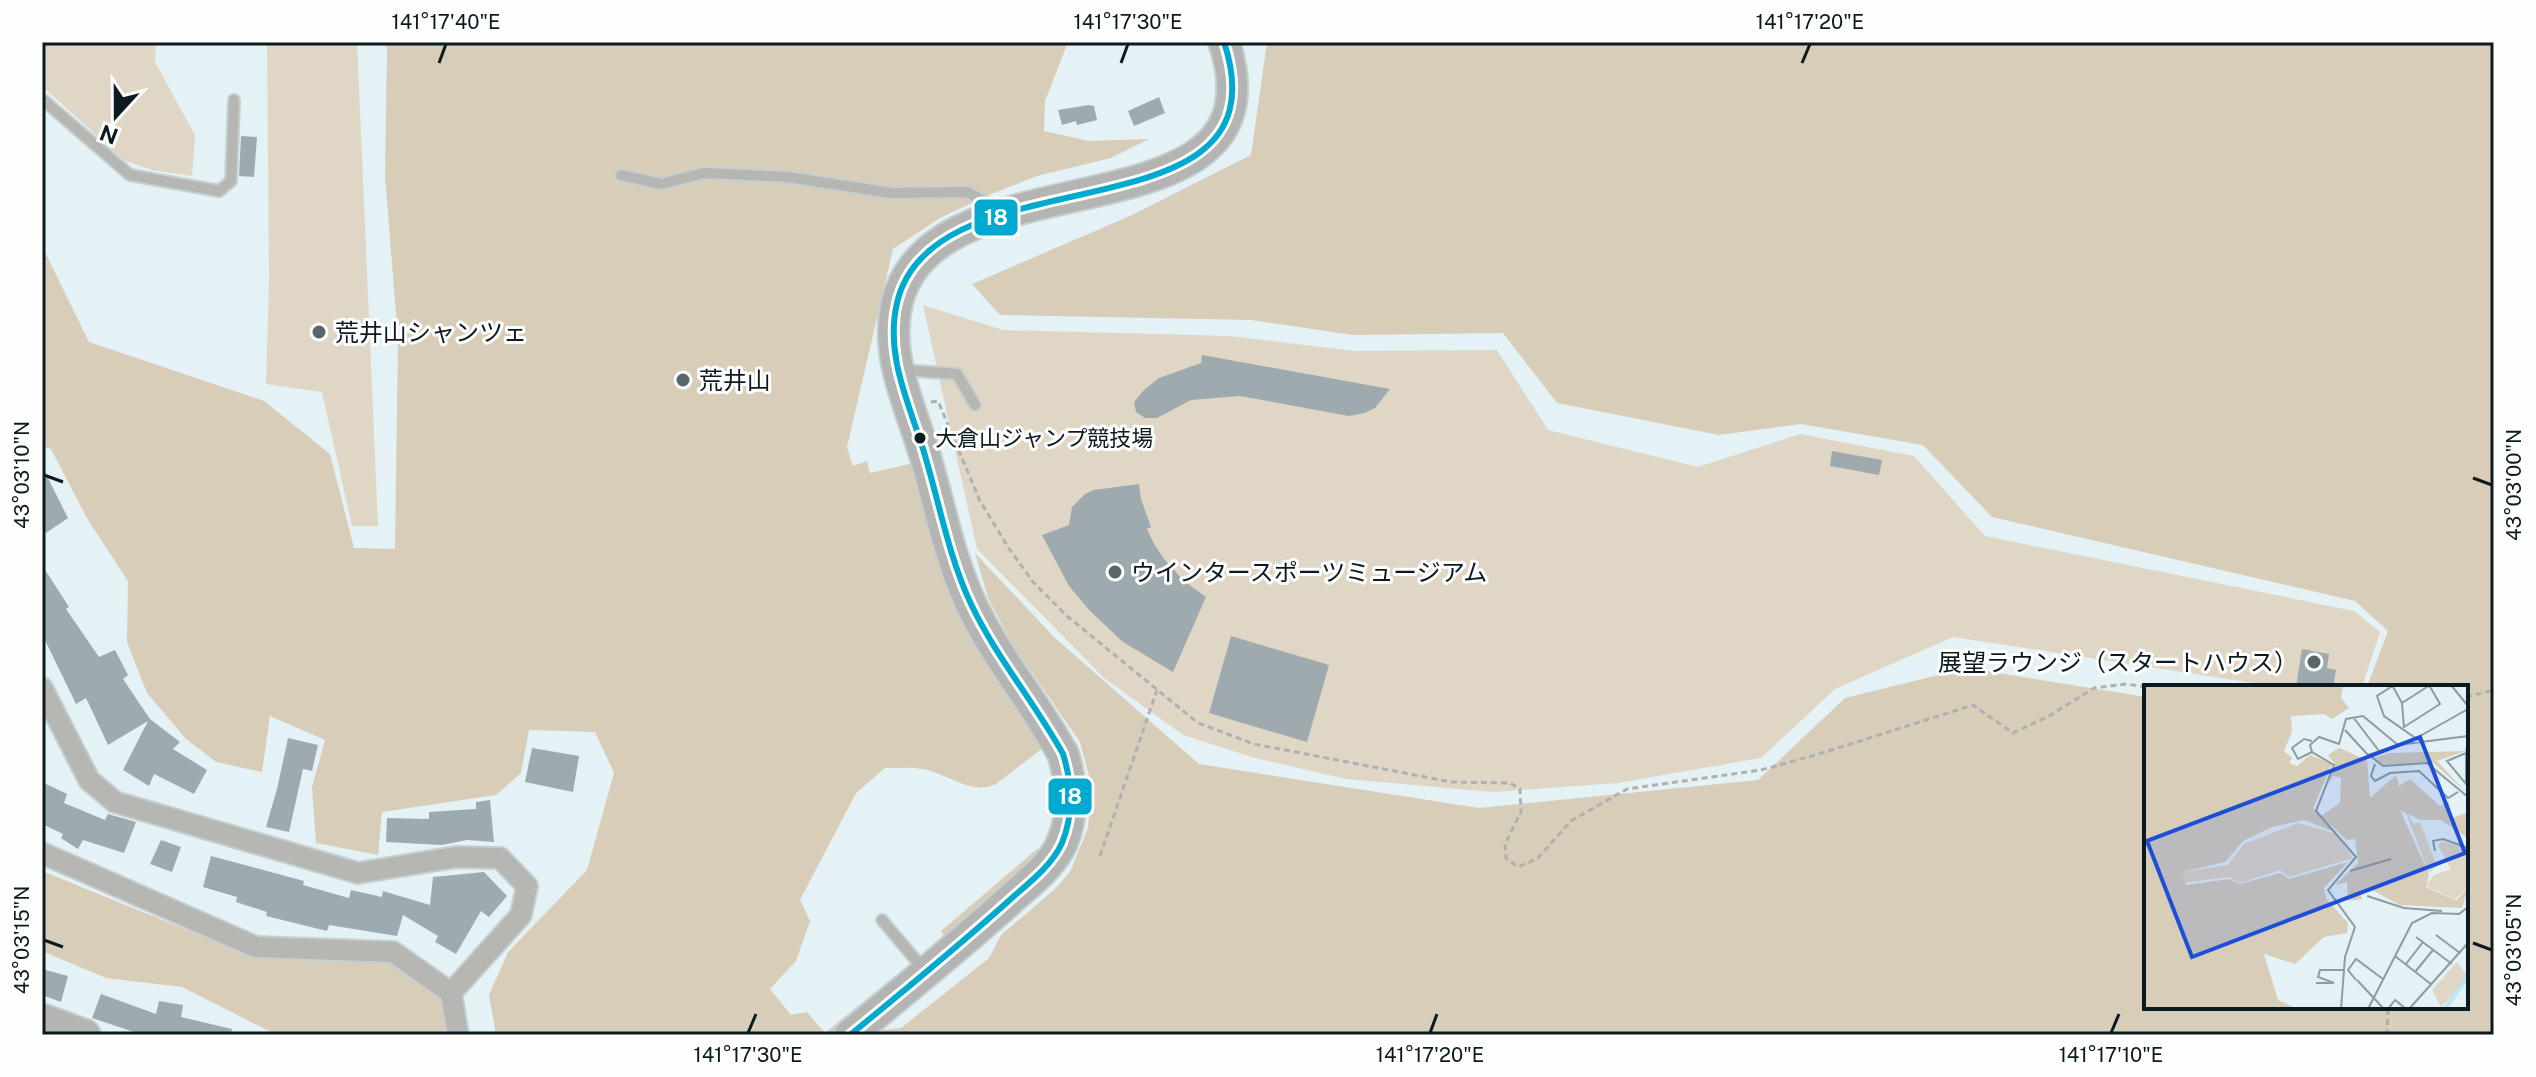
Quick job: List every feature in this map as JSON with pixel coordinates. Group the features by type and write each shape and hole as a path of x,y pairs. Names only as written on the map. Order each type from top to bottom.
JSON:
{"street":[{"path":"850,1035 1034,880 1061,845 1068,824 1070,776 1063,754 971,604 942,526 898,370 894,323 903,283 914,265 952,232 992,217 1147,177 1198,155 1215,140 1227,123 1233,102 1234,81 1224,42"},
{"path":"42,688 89,780 115,802 358,873 456,857 500,858 527,886 521,915 451,993"},
{"path":"42,853 256,947 393,952 451,993 458,1035"},
{"path":"42,1019 85,1035"}],"lane":[{"path":"42,99 130,175 219,191 231,181 234,100"},
{"path":"621,175 661,184 704,173 788,177 891,193 967,192 986,202 992,217"},
{"path":"898,370 957,374 975,405"},
{"path":"882,920 926,972"}],"path":[{"path":"907,405 938,401 980,501 1033,582 1067,616 1198,723 1254,744 1451,782 1510,783 1520,789 1521,812 1505,844 1506,858 1518,867 1537,859 1571,821 1627,789 1761,770 1973,705 2013,733 2049,716 2094,688 2126,684 2144,687"},
{"path":"1100,856 1157,690"},
{"path":"2468,696 2494,690"},
{"path":"2387,1035 2388,1009"}],"shaded area":[{"path":"42,42 156,42 155,62 195,135 192,176 152,170 123,160 42,86"},
{"name":"荒井山シャンツェ","path":"267,42 357,42 378,526 352,526 322,392 266,384 269,279"},
{"path":"383,42 1068,42 1045,101 1044,131 1089,141 1149,139 1111,158 1037,176 991,194 940,218 893,249 847,447 853,466 867,461 870,473 914,463 1048,744 996,784 987,787 968,786 923,769 885,768 856,793 800,900 810,921 796,961 770,989 791,1015 807,1012 825,1033 896,975 902,981 836,1035 496,1035 489,995 508,952 587,870 614,773 595,732 529,730 521,773 496,795 382,812 378,855 316,843 312,787 325,740 270,716 262,772 216,762 186,739 147,693 127,642 128,581 88,520 51,449 42,446 42,246 89,342 264,401 330,454 354,548 395,549 398,339 385,176 387,49"},
{"path":"1267,42 2494,42 2494,1035 865,1035 901,1028 989,958 1001,935 1054,890 1070,872 1088,828 1091,783 1080,742 1012,644 988,598 975,553 1055,638 1199,764 1479,808 1758,780 1845,698 1967,668 2144,697 2144,1009 2468,1009 2468,685 2368,685 2388,631 2355,601 1992,517 1923,445 1801,424 1719,435 1557,403 1503,333 1353,335 1251,320 1000,315 972,284 1130,216 1251,155"},
{"name":"大倉山ジャンプ競技場","path":"923,305 1003,330 1230,336 1354,351 1497,350 1548,430 1698,467 1800,434 1914,456 1985,536 2354,611 2380,632 2363,685 2266,685 1953,637 1835,689 1761,758 1618,783 1493,792 1346,779 1255,758 1183,735 1104,678 977,549"},
{"path":"1037,849 1045,854 947,941 941,931"},
{"path":"42,871 249,955 389,963 445,997 448,1035 277,1035 182,987 106,978 42,951"}],"building":[{"path":"1159,97 1165,113 1134,126 1128,111"},
{"path":"1094,106 1097,120 1062,125 1058,110"},
{"path":"241,136 257,137 254,177 239,176"},
{"path":"1202,355 1390,389 1375,408 1349,416 1240,396 1191,400 1157,418 1145,418 1136,412 1134,402 1144,390 1159,378 1201,363"},
{"path":"1832,451 1882,460 1879,475 1830,466"},
{"path":"42,466 68,518 46,533 42,524"},
{"path":"1139,484 1151,527 1147,529 1154,544 1184,581 1206,597 1173,672 1123,642 1090,611 1069,586 1042,535 1069,525 1072,507 1085,494"},
{"path":"42,565 69,607 66,609 99,657 115,650 128,675 123,679 150,719 180,742 173,749 207,770 194,794 154,774 149,786 123,770 148,721 108,745 86,698 76,704 42,634"},
{"path":"1231,636 1329,665 1307,742 1209,713"},
{"name":"展望ラウンジ（スタートハウス）","path":"2302,649 2329,654 2327,668 2336,670 2333,685 2296,685"},
{"path":"288,738 318,745 312,771 303,769 289,832 266,827"},
{"path":"532,748 579,756 573,792 525,782"},
{"path":"42,782 67,794 64,803 105,820 108,814 136,822 124,853 83,840 78,849 61,838 63,834 42,824"},
{"path":"490,800 494,842 467,840 442,845 386,842 387,818 429,819 429,812 476,809 476,802"},
{"path":"161,840 181,847 172,872 150,864"},
{"path":"211,856 304,881 303,885 349,898 351,890 382,897 383,891 430,905 433,877 484,872 507,896 489,917 481,911 456,954 435,942 438,936 403,915 397,936 329,925 327,931 266,916 267,912 236,902 237,897 203,887"},
{"path":"42,969 68,976 61,1002 42,995"},
{"path":"101,994 156,1014 159,1001 183,1005 181,1017 232,1029 231,1035 143,1035 92,1018"}],"transit line":[{"name":"18","path":"850,1035 1040,873 1062,843 1070,810 1070,787 1063,754 981,624 956,566 900,377 894,341 897,303 924,255 973,225 1034,205 1159,173 1206,147 1231,106 1224,42"}],"place":[{"name":"荒井山シャンツェ","path":"319,332"},
{"name":"荒井山","path":"683,380"},
{"name":"大倉山ジャンプ競技場","path":"920,438"},
{"name":"ウインタースポーツミュージアム","path":"1115,572"},
{"name":"展望ラウンジ（スタートハウス）","path":"2314,662"}]}
